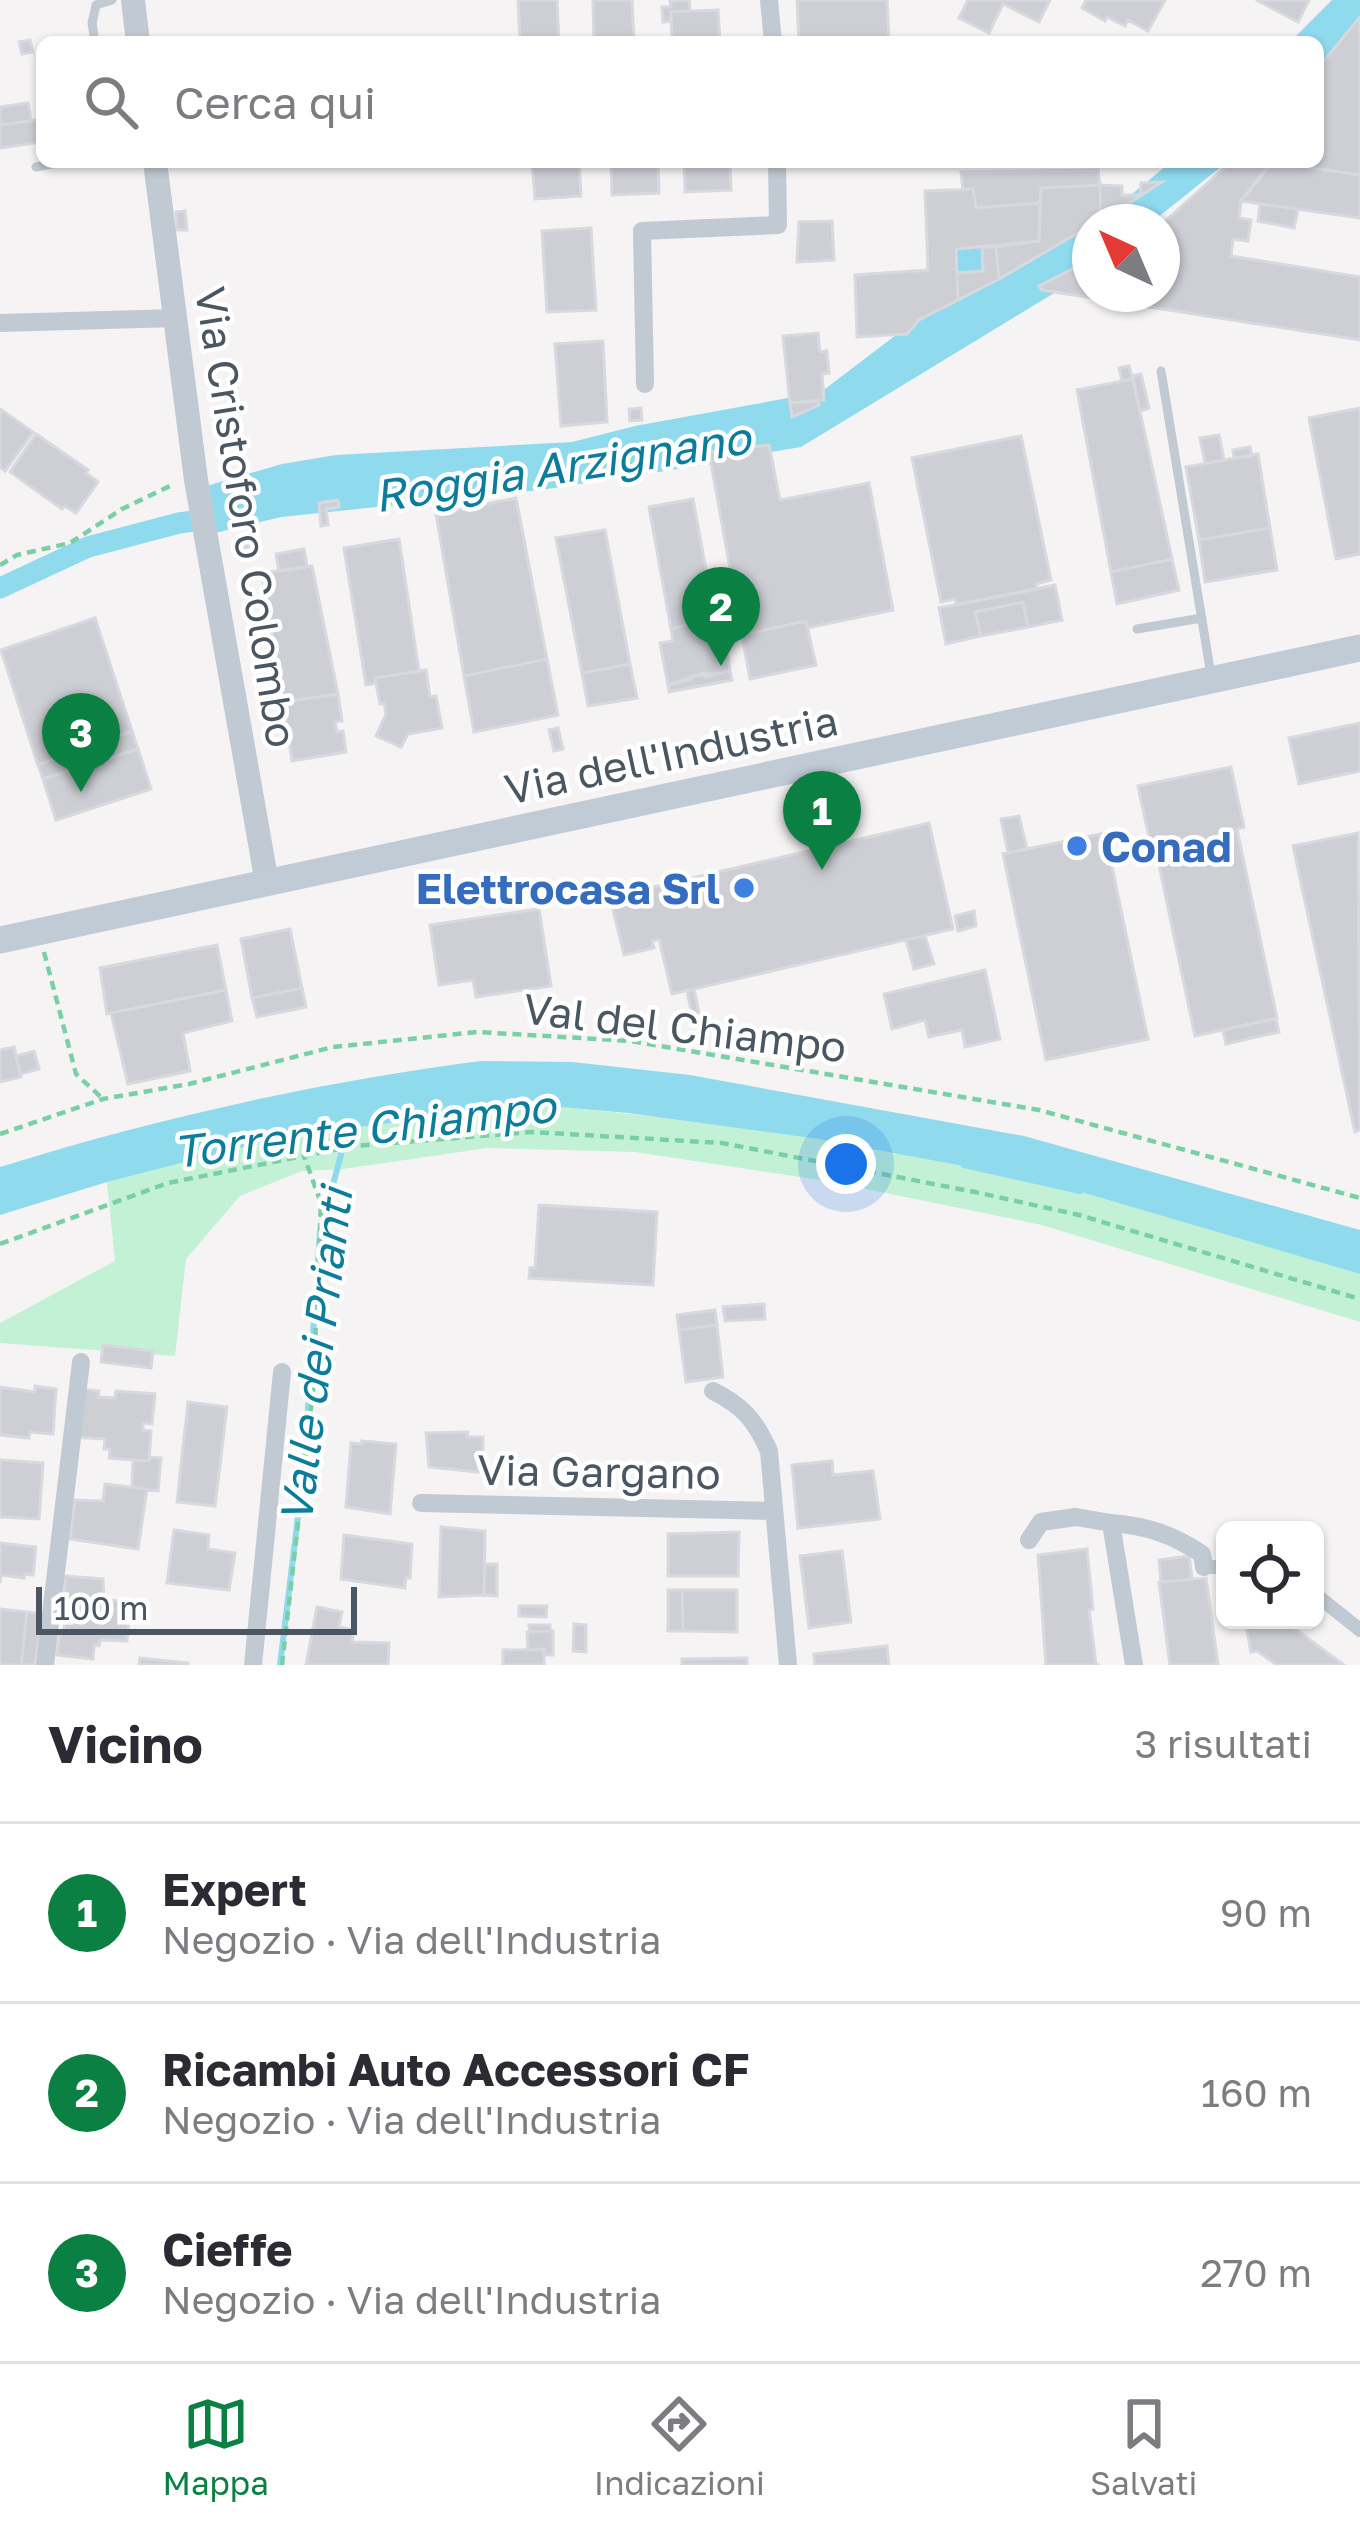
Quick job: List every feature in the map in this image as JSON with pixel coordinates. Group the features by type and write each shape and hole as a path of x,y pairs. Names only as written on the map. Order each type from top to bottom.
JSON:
{"main road":[{"name":"Via dell'Industria","path":"0,940 1360,648"}],"street":[{"path":"133,0 137,36"},
{"path":"769,0 772,36"},
{"name":"Via Cristoforo Colombo","path":"156,168 196,480 267,884"},
{"path":"645,384 642,231 778,225 777,168"},
{"path":"0,323 176,318"},
{"path":"45,1665 81,1362"},
{"path":"253,1665 283,1372"},
{"path":"712,1390 737,1403 755,1420 769,1451 788,1665"},
{"name":"Via Gargano","path":"421,1503 775,1511"},
{"path":"1029,1540 1041,1522 1076,1517 1146,1526 1177,1537 1202,1554 1204,1567 1216,1567"},
{"path":"1111,1523 1134,1665"},
{"path":"1324,1601 1360,1630"}],"lane":[{"path":"94,36 97,5 112,0"},
{"path":"1161,371 1212,680"},
{"path":"1137,629 1202,618"}],"path":[{"path":"0,566 17,555 70,543 122,509 177,482 196,480"},
{"path":"38,932 76,1074 103,1099"},
{"name":"Val del Chiampo","path":"0,1133 103,1099 189,1084 333,1047 477,1032 631,1041 1039,1110 1360,1198"},
{"path":"0,1244 168,1183 354,1146 532,1132 722,1142 1079,1214 1360,1299"},
{"path":"282,1665 313,1390 321,1203 304,1156"}],"green space":[{"path":"537,1105 856,1143 1084,1191 1360,1274 1360,1322 1042,1225 827,1181 635,1152 487,1148 302,1171 240,1196 186,1259 175,1356 0,1343 0,1323 115,1261 107,1182 287,1136"}],"water":[{"path":"1332,0 1360,0 1360,17 1324,61 1324,36 1296,36"},
{"path":"1164,168 1220,168 1174,204 1120,204"},
{"path":"1072,236 1072,277 1056,292 801,447 709,453 711,464 540,490 281,517 203,536 196,489 282,464 336,455 572,442 821,392 896,335 907,334 919,320 958,300 956,249 996,247 1000,278"},
{"path":"481,1061 572,1062 690,1075 1024,1136 1360,1230 1360,1274 1044,1181 819,1139 537,1105 287,1136 0,1215 0,1167 238,1104"}],"building":[{"path":"518,0 557,0 559,36 520,36"},
{"path":"593,0 632,0 634,36 594,36"},
{"path":"689,0 690,11 671,12 671,21 663,22 662,7 671,7 670,1"},
{"path":"797,0 887,0 889,36 799,36"},
{"path":"968,0 1050,0 1039,22 1003,4 989,33 959,18"},
{"path":"1086,0 1165,0 1148,31 1128,20 1125,26 1107,17 1105,21 1082,8"},
{"path":"1256,0 1309,0 1298,22"},
{"path":"718,10 720,36 672,36 671,12"},
{"path":"1360,17 1360,175 1313,168 1324,168 1324,61"},
{"path":"30,40 33,52 22,54 19,42"},
{"path":"28,103 31,121 0,125 0,107"},
{"path":"36,120 36,143 0,148 0,125"},
{"path":"532,168 579,168 581,196 535,199"},
{"path":"611,168 658,168 659,193 612,195"},
{"path":"684,168 730,168 731,190 685,192"},
{"path":"1224,168 1266,168 1241,201 1239,218 1251,220 1248,241 1233,239 1231,256 1360,277 1360,340 1180,312 1180,208"},
{"path":"1268,168 1360,175 1360,218 1241,201"},
{"path":"1098,170 1100,185 1041,188 1040,203 976,208 973,189 963,190 961,172"},
{"path":"1162,182 1127,204 1101,204 1100,185 1122,186 1122,195 1140,195 1141,183"},
{"path":"1100,185 1101,204 1072,204 1072,236 999,279 996,247 1039,241 1041,188"},
{"path":"973,189 976,208 1040,203 1039,241 956,249 958,300 919,320 907,334 857,337 855,275 928,270 925,191"},
{"path":"1260,204 1298,209 1294,228 1258,221"},
{"path":"185,211 187,230 177,230 176,212"},
{"path":"832,221 834,260 797,262 799,222"},
{"path":"591,228 596,310 547,312 542,231"},
{"path":"982,247 996,247 999,279 958,300 957,273 983,271"},
{"path":"1072,269 1072,295 1039,286"},
{"path":"818,333 820,352 827,351 829,373 822,374 824,400 790,403 783,336"},
{"path":"603,341 607,422 561,426 555,344"},
{"path":"1129,366 1133,379 1122,381 1119,368"},
{"path":"1141,374 1149,408 1140,411 1132,376"},
{"path":"1133,379 1172,559 1111,572 1077,390"},
{"path":"818,401 819,405 792,417 790,403"},
{"path":"641,408 642,420 630,421 629,409"},
{"path":"1360,408 1360,554 1336,559 1309,418"},
{"path":"0,409 33,432 5,471 0,467"},
{"path":"36,434 98,482 76,513 65,506 62,509 10,472"},
{"path":"1219,435 1224,460 1205,463 1200,438"},
{"path":"1021,436 1051,580 1036,584 1037,589 956,605 955,599 941,602 912,458"},
{"path":"769,445 780,500 869,483 893,610 807,628 806,621 742,635 709,452"},
{"path":"1250,447 1252,456 1234,458 1233,450"},
{"path":"1258,454 1270,528 1199,540 1186,467"},
{"path":"516,498 547,659 464,676 436,514"},
{"path":"693,499 717,630 694,635 692,624 671,629 649,507"},
{"path":"338,500 339,507 326,509 328,525 321,526 319,503"},
{"path":"1270,528 1277,570 1205,582 1199,540"},
{"path":"605,530 630,664 582,673 556,538"},
{"path":"256,533 258,545 245,548 242,536"},
{"path":"399,539 419,671 375,678 376,683 366,685 344,548"},
{"path":"304,549 307,567 279,571 276,554"},
{"path":"1172,559 1179,590 1117,604 1111,572"},
{"path":"312,566 338,694 283,702 262,573"},
{"path":"1055,585 1062,620 1028,627 1023,602 975,612 981,636 946,644 939,608"},
{"path":"1023,602 1028,627 981,636 975,612"},
{"path":"95,618 132,731 38,765 1,650"},
{"path":"806,621 816,665 750,679 742,635"},
{"path":"692,624 694,635 723,629 730,671 705,677 704,673 668,685 660,643 673,641 671,629"},
{"path":"547,659 558,715 474,732 464,676"},
{"path":"630,664 637,698 588,706 582,673"},
{"path":"426,670 442,728 408,734 401,747 376,736 386,714 375,678"},
{"path":"730,671 732,680 669,692 668,685 692,676"},
{"path":"338,694 342,721 335,722 337,732 343,731 346,752 292,761 283,702"},
{"path":"1360,723 1360,771 1299,784 1289,738"},
{"path":"558,728 563,749 554,751 549,730"},
{"path":"132,731 138,749 43,779 38,765"},
{"path":"138,749 151,789 56,820 43,779"},
{"path":"1231,767 1244,827 1237,829 1277,1018 1195,1036 1138,786"},
{"path":"1019,816 1027,849 1008,853 1001,819"},
{"path":"929,823 953,929 672,994 659,939 652,941 654,948 624,955 610,897"},
{"path":"1105,833 1148,1039 1046,1060 1003,854"},
{"path":"1358,833 1360,1130 1355,1132 1293,846"},
{"path":"539,909 551,986 476,997 473,980 439,985 430,925"},
{"path":"974,911 976,926 958,931 955,916"},
{"path":"290,929 302,988 252,998 241,939"},
{"path":"925,936 934,964 914,969 906,940"},
{"path":"217,945 226,990 107,1014 100,968"},
{"path":"985,970 1000,1039 965,1047 962,1030 929,1037 925,1020 892,1029 884,994"},
{"path":"302,988 306,1007 257,1017 252,998"},
{"path":"694,989 700,1018 693,1020 687,991"},
{"path":"226,990 232,1021 183,1033 190,1071 128,1084 111,1013"},
{"path":"1276,1019 1279,1032 1226,1044 1223,1030"},
{"path":"14,1047 21,1077 0,1082 0,1050"},
{"path":"34,1051 39,1069 21,1074 16,1056"},
{"path":"539,1205 657,1212 653,1285 529,1278 530,1268 535,1268"},
{"path":"764,1304 765,1319 725,1321 723,1307"},
{"path":"715,1310 717,1325 679,1330 677,1315"},
{"path":"717,1325 723,1377 686,1382 679,1330"},
{"path":"103,1345 153,1351 151,1368 101,1362"},
{"path":"35,1386 56,1389 53,1434 0,1435 0,1387 35,1392"},
{"path":"79,1389 99,1391 98,1397 115,1398 116,1391 155,1394 152,1424 143,1423 143,1430 151,1431 149,1461 109,1458 105,1439 75,1437"},
{"path":"188,1402 227,1407 215,1506 177,1502"},
{"path":"468,1432 467,1437 483,1437 478,1472 429,1467 426,1433"},
{"path":"351,1443 396,1444 390,1514 346,1507"},
{"path":"149,1457 161,1458 158,1491 132,1487 133,1460 149,1461"},
{"path":"0,1460 43,1463 39,1519 0,1517"},
{"path":"832,1461 833,1475 873,1471 880,1519 798,1528 792,1465"},
{"path":"105,1484 147,1489 138,1549 70,1539 75,1500 103,1501"},
{"path":"441,1527 485,1531 484,1595 439,1597"},
{"path":"174,1530 209,1535 208,1549 235,1553 229,1590 167,1583"},
{"path":"739,1532 738,1576 668,1576 668,1534"},
{"path":"344,1535 412,1544 405,1588 341,1579"},
{"path":"0,1543 36,1547 33,1575 1,1575 0,1583"},
{"path":"1087,1549 1093,1609 1089,1610 1099,1665 1046,1665 1038,1555"},
{"path":"842,1551 851,1622 809,1628 800,1556"},
{"path":"1189,1556 1192,1579 1161,1582 1159,1560"},
{"path":"485,1564 497,1564 497,1596 484,1595"},
{"path":"65,1576 103,1579 104,1601 127,1600 127,1641 100,1640 99,1646 94,1645 93,1659 57,1655 60,1631 64,1632"},
{"path":"1206,1578 1218,1665 1170,1665 1159,1582"},
{"path":"668,1590 682,1590 683,1631 668,1631"},
{"path":"682,1590 737,1590 737,1632 683,1631"},
{"path":"519,1606 547,1606 546,1617 519,1616"},
{"path":"317,1607 342,1612 339,1627 354,1630 352,1642 389,1643 388,1665 306,1665"},
{"path":"0,1609 27,1612 21,1665 0,1665"},
{"path":"27,1612 43,1614 35,1665 21,1665"},
{"path":"574,1624 586,1625 586,1652 573,1651"},
{"path":"529,1625 550,1625 550,1631 530,1632"},
{"path":"1247,1629 1295,1629 1344,1665 1277,1665 1251,1652"},
{"path":"553,1631 553,1655 544,1655 544,1649 528,1650 527,1632"},
{"path":"887,1646 889,1665 815,1665 814,1654"},
{"path":"544,1649 544,1665 503,1665 503,1650"},
{"path":"140,1658 188,1663 188,1665 139,1665"},
{"path":"747,1658 747,1665 682,1665 682,1659"}],"waterway":[{"name":"Roggia Arzignano","path":"0,588 88,547 215,518"},
{"name":"Valle dei Prianti","path":"280,1665 304,1467 320,1233 349,1125"},
{"name":"Torrente Chiampo","path":"964,1165 1080,1191"}],"place":[{"name":"Ricambi Auto Accessori CF","path":"721,666"},
{"name":"Cieffe","path":"81,792"},
{"name":"Conad","path":"1077,846"},
{"name":"Expert","path":"822,870"},
{"name":"Elettrocasa Srl","path":"744,888"}]}
